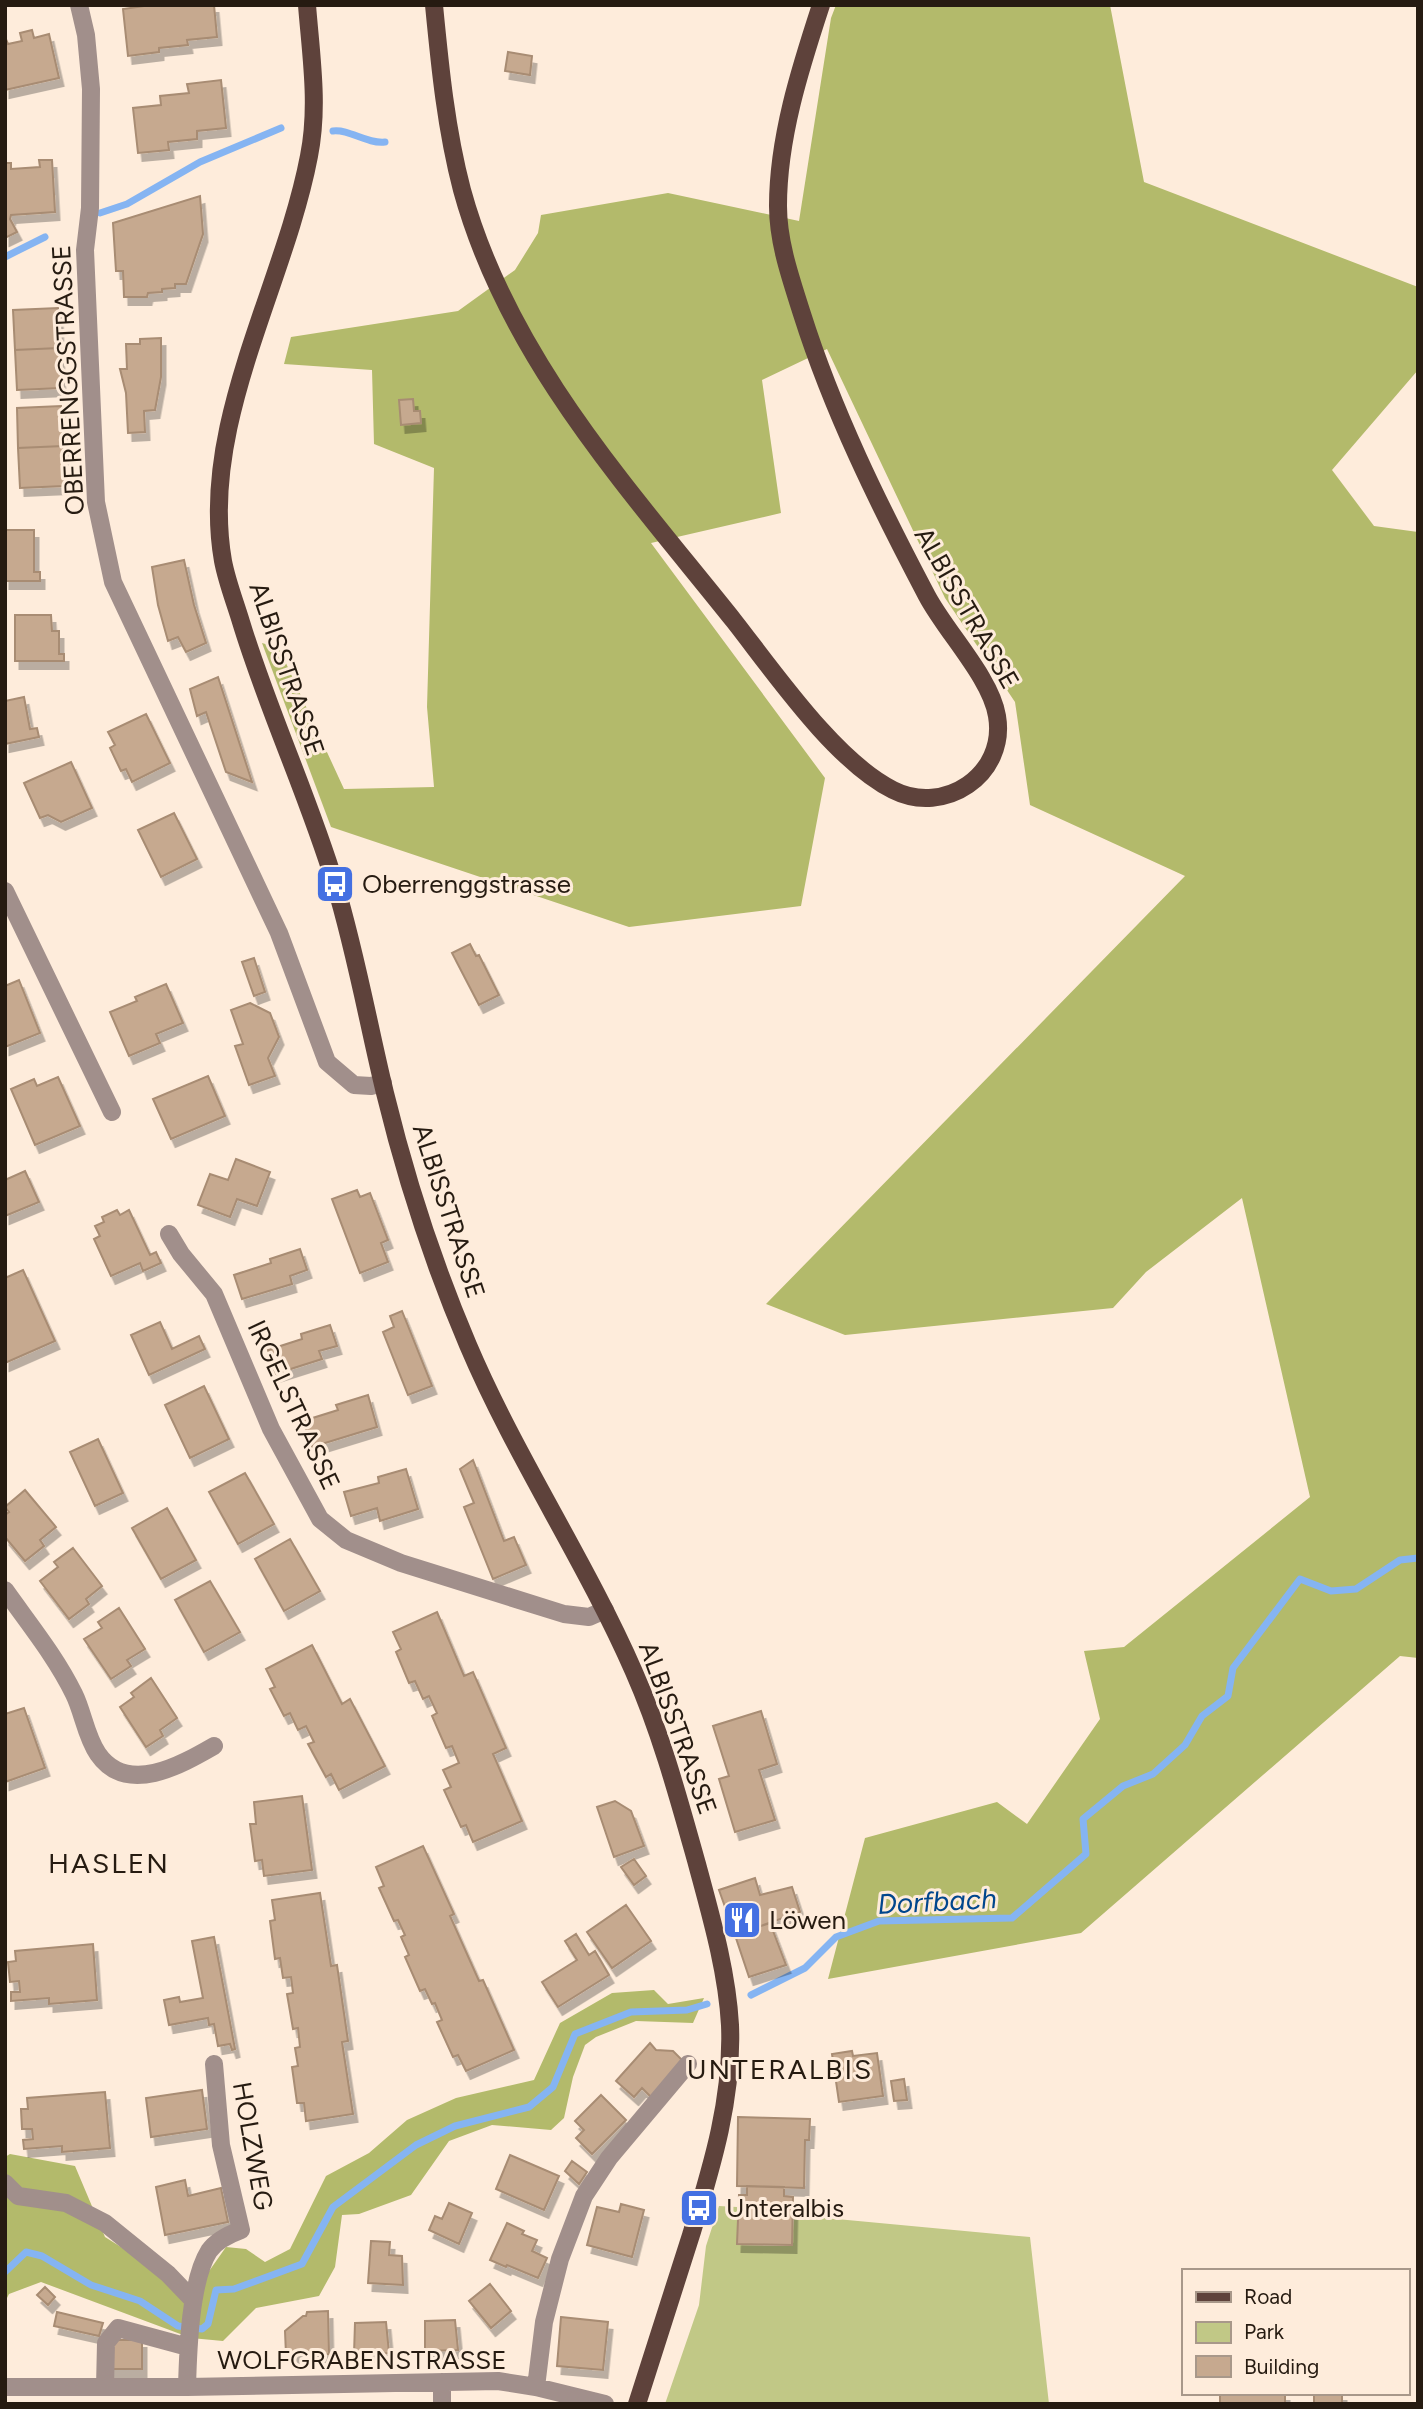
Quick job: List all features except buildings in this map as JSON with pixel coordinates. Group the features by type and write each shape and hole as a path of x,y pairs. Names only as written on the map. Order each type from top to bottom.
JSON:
{"main road":[{"name":"ALBISSTRASSE","path":"307,5 314,89 310,151 302,188 239,384 220,493 224,564 250,650 335,884 357,959 383,1083 408,1182 441,1280 514,1444 604,1610 636,1676 681,1809 727,1988 730,2067 720,2137 637,2404"},
{"name":"ALBISSTRASSE","path":"434,5 442,85 463,191 492,274 537,362 581,428 798,703 828,737 859,768 889,788 912,797 934,799 956,792 978,778 990,762 994,751 997,718 991,696 930,602 876,497 817,359 788,269 779,229 780,165 790,115 821,5"}],"street":[{"name":"OBERRENGGSTRASSE","path":"79,5 86,35 92,89 90,208 85,250 96,502 113,582 279,933 327,1062 354,1084 371,1086 383,1083"},
{"path":"5,891 112,1112"},
{"name":"IRGELSTRASSE","path":"169,1234 181,1254 214,1294 271,1429 320,1519 346,1540 401,1563 565,1614 589,1617 604,1610"},
{"path":"5,1590 58,1665 75,1695 98,1754 114,1769 138,1777 179,1766 214,1746"},
{"name":"HOLZWEG","path":"193,2300 208,2252 229,2234 241,2230 221,2146 214,2064"},
{"name":"WOLFGRABENSTRASSE","path":"536,2387 544,2322 560,2259 584,2196 609,2158 688,2064"},
{"path":"5,2183 18,2196 66,2203 105,2223 169,2274 193,2300"},
{"name":"WOLFGRABENSTRASSE","path":"187,2387 193,2300"},
{"path":"105,2387 106,2343 118,2328 188,2347"},
{"path":"442,2382 442,2404"},
{"name":"WOLFGRABENSTRASSE","path":"5,2387 498,2382 536,2387 605,2404"}],"green space":[{"path":"836,5 1110,5 1144,182 1418,287 1418,370 1332,470 1374,526 1418,532 1418,1658 1400,1656 1081,1933 828,1979 865,1838 997,1802 1027,1824 1100,1719 1084,1651 1124,1647 1310,1497 1242,1198 1146,1272 1113,1308 845,1335 766,1304 1185,876 1030,805 1015,702 945,598 827,349 762,380 781,513 651,543 825,778 801,906 629,927 331,827 262,643 279,648 344,789 434,787 427,707 434,468 374,444 372,370 284,364 291,337 458,311 515,270 538,233 541,215 668,193 799,221 831,18"},
{"path":"654,1990 668,2004 704,1998 693,2023 636,2021 596,2037 585,2045 573,2077 564,2118 551,2130 492,2125 449,2141 411,2195 359,2214 342,2215 335,2267 319,2296 256,2308 223,2341 191,2338 41,2282 9,2294 5,2302 5,2157 10,2154 75,2166 105,2237 175,2281 200,2284 226,2247 246,2249 265,2262 290,2249 326,2176 369,2153 407,2120 456,2098 534,2080 560,2023 612,1993"},
{"path":"719,2206 737,2207 737,2245 792,2246 794,2215 1030,2237 1049,2404 665,2404 699,2305 706,2246"}],"waterway":[{"path":"100,213 127,204 200,162 281,128"},
{"path":"333,131 385,142"},
{"path":"5,257 45,237"},
{"name":"Dorfbach","path":"751,1995 805,1968 836,1937 879,1921 1012,1918 1086,1854 1083,1819 1123,1786 1153,1774 1185,1745 1202,1716 1228,1696 1233,1668 1300,1579 1331,1591 1356,1589 1400,1560 1418,1558"},
{"path":"5,2272 26,2252 42,2256 91,2285 140,2301 178,2326 202,2329 208,2324 216,2290 234,2289 302,2264 333,2207 416,2145 455,2126 529,2107 553,2087 575,2034 631,2012 687,2010 707,2004"}],"place":[{"name":"Oberrenggstrasse","path":"335,884"},
{"name":"Löwen","path":"742,1920"},
{"name":"Unteralbis","path":"699,2208"}],"district":[{"name":"HASLEN","path":"109,1863"},
{"name":"UNTERALBIS","path":"780,2069"}]}
